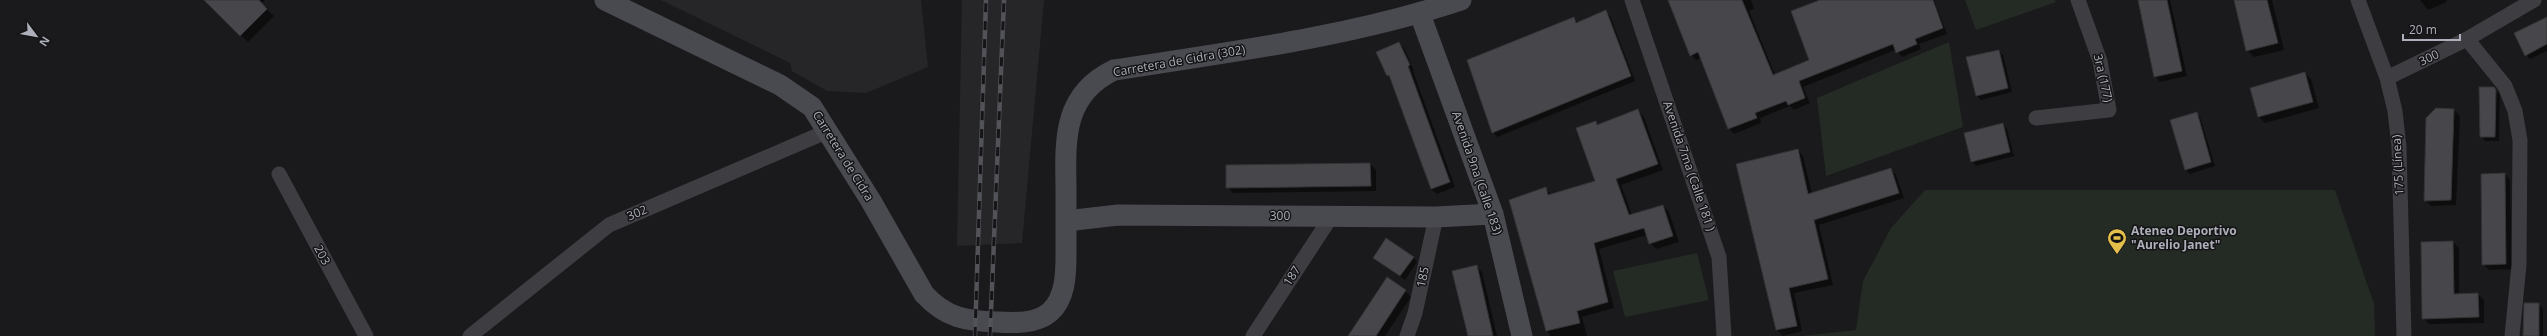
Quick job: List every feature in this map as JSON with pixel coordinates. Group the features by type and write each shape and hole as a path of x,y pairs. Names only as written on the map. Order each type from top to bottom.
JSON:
{"main road":[{"name":"Carretera de Cidra","path":"605,0 794,92 812,107 828,131 924,294 934,304 958,318 998,322"},
{"name":"Carretera de Cidra (302)","path":"998,322 1023,322 1038,319 1050,312 1058,302 1066,270 1065,143 1072,113 1084,92 1098,78 1114,70 1317,38 1420,14 1461,0"},
{"name":"Avenida 9na (Calle 183)","path":"1420,14 1493,214 1522,336"},
{"name":"300","path":"1066,221 1118,215 1436,217 1493,214"}],"street":[{"name":"Avenida 7ma (Calle 181 )","path":"1632,0 1719,257 1724,336"},
{"name":"3ra (177)","path":"2036,118 2109,110 2100,61 2078,0"},
{"name":"175 (Línea)","path":"2358,0 2387,78 2395,111 2399,148 2404,336"},
{"name":"300","path":"2387,78 2467,39 2534,0"},
{"path":"2467,39 2505,86 2515,111 2520,140 2519,265 2512,336"},
{"name":"302","path":"470,336 609,225 828,131"},
{"name":"203","path":"279,174 366,336"},
{"name":"187","path":"1253,336 1331,216"},
{"name":"185","path":"1407,336 1415,313 1436,217"}],"shaded area":[{"path":"661,0 921,0 928,67 866,93 827,91 792,71 790,63"},
{"path":"962,0 1044,0 1022,243 957,246"},
{"path":"1965,0 2055,0 2056,2 1976,30"},
{"path":"1949,42 1963,127 1826,176 1817,98"},
{"name":"Ateneo Deportivo \"Aurelio Janet\"","path":"1925,190 2335,190 2374,304 2375,336 1802,336 1856,330 1863,281 1891,228"},
{"path":"1697,253 1709,300 1625,317 1613,271"}],"building":[{"path":"204,0 259,0 267,9 240,36"},
{"path":"1668,0 1742,0 1773,75 1809,60 1791,11 1820,0 1933,0 1943,28 1915,39 1917,44 1896,53 1893,44 1799,81 1805,98 1788,105 1786,101 1755,113 1757,118 1728,129 1698,52 1690,56"},
{"path":"2138,0 2167,0 2182,71 2154,77"},
{"path":"2234,0 2267,0 2278,43 2246,51"},
{"path":"1606,10 1631,76 1492,133 1467,60 1574,17 1576,23"},
{"path":"2547,17 2547,44 2525,56 2514,33"},
{"path":"1399,42 1410,65 1408,66 1450,182 1431,189 1389,75 1387,76 1376,52"},
{"path":"1999,50 2008,88 1976,96 1966,57"},
{"path":"2305,72 2313,102 2258,117 2250,88"},
{"path":"2479,87 2494,87 2496,90 2495,137 2480,137"},
{"path":"2436,108 2454,109 2451,200 2424,201 2426,118"},
{"path":"1638,109 1658,164 1616,179 1629,215 1663,205 1673,236 1649,244 1644,228 1594,243 1608,302 1577,311 1580,323 1546,331 1509,200 1546,187 1548,195 1595,181 1576,128 1596,121 1597,125"},
{"path":"2197,112 2211,162 2185,170 2170,120"},
{"path":"2003,123 2010,152 1971,162 1964,133"},
{"path":"1798,149 1808,194 1891,168 1899,193 1814,220 1828,279 1789,288 1797,326 1776,330 1736,164"},
{"path":"1370,163 1371,186 1226,188 1226,165"},
{"path":"2505,173 2506,264 2482,265 2481,174"},
{"path":"1386,238 1414,257 1400,276 1373,258"},
{"path":"2453,241 2454,294 2478,293 2479,317 2422,319 2421,242"},
{"path":"1477,265 1493,336 1468,336 1452,271"},
{"path":"1387,277 1406,290 1376,336 1348,336"},
{"path":"2524,303 2539,303 2539,336 2523,336"}],"railway":[{"path":"975,336 986,0"},
{"path":"990,336 1004,0"}],"place":[{"name":"Ateneo Deportivo \"Aurelio Janet\"","path":"2117,255"}]}
